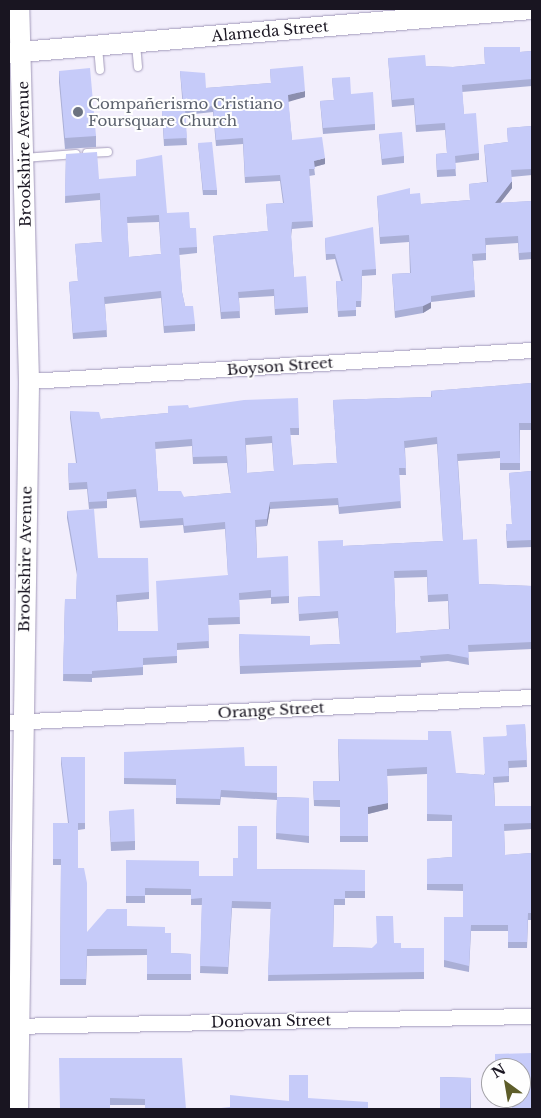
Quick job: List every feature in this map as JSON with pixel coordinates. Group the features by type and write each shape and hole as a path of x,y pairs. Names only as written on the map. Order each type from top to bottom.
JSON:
{"street":[{"name":"Brookshire Avenue","path":"18,1109 14,1026 15,722 29,381 24,158 15,53 19,9"},
{"name":"Alameda Street","path":"15,53 532,9"},
{"name":"Boyson Street","path":"29,381 532,350"},
{"name":"Orange Street","path":"15,722 532,697"},
{"name":"Donovan Street","path":"14,1026 532,1016"}],"lane":[{"path":"136,42 138,67"},
{"path":"98,45 100,70"},
{"path":"24,158 108,152"}],"building":[{"path":"484,47 520,47 520,52 532,51 532,79 462,85 464,114 476,113 479,153 455,156 456,169 437,170 436,154 447,153 445,123 416,125 414,98 392,100 388,58 425,55 426,66 453,67 485,64"},
{"path":"303,66 305,91 288,95 292,140 322,137 325,158 314,161 315,169 309,169 313,221 292,222 294,277 306,276 308,307 275,309 274,289 238,292 240,311 221,312 213,236 268,231 266,204 284,203 280,175 245,177 243,138 216,140 213,106 185,109 187,138 164,139 162,110 184,109 180,71 205,73 206,88 271,83 270,69"},
{"name":"Compañerismo Cristiano Foursquare Church","path":"90,68 96,136 65,138 59,71"},
{"path":"350,77 351,94 373,92 375,124 323,128 320,101 334,100 332,78"},
{"path":"532,126 532,169 511,170 512,181 495,203 532,201 532,252 519,253 518,236 485,238 486,253 472,254 475,290 431,296 431,302 423,306 395,311 392,274 411,273 409,235 380,237 377,196 410,188 410,194 420,193 421,204 470,200 469,184 488,182 484,145 508,142 507,128"},
{"path":"402,132 404,156 382,159 379,134"},
{"path":"212,142 217,190 203,190 198,143"},
{"path":"97,152 99,179 136,176 136,160 162,155 167,213 189,212 190,228 196,228 197,247 179,248 182,292 185,306 193,306 195,324 164,326 161,291 104,297 107,330 73,333 69,282 78,281 75,244 102,242 100,193 65,196 66,154","holes":["159,215 161,254 129,257 127,217"]},
{"path":"373,227 376,269 362,270 361,301 356,301 356,310 338,311 336,281 343,281 335,254 326,254 325,238"},
{"path":"532,383 532,423 519,423 520,463 500,463 500,451 457,454 463,540 477,539 479,584 532,586 532,642 468,645 469,658 448,654 420,656 421,660 240,666 239,634 310,636 310,645 340,644 338,611 299,614 298,597 320,596 318,541 343,540 343,546 443,541 437,437 404,441 406,468 399,468 401,501 339,507 338,498 270,502 267,519 255,520 257,558 288,556 289,596 271,597 271,590 239,593 240,617 208,618 209,641 177,643 177,656 143,658 143,667 92,671 92,674 63,674 65,599 76,599 77,569 67,511 94,509 98,558 148,558 149,592 116,595 118,631 158,631 156,581 228,575 225,522 184,526 183,518 140,521 136,489 107,492 107,501 89,502 87,482 69,483 68,463 77,463 70,411 99,412 101,419 168,413 168,406 188,405 189,408 244,400 298,398 299,428 290,428 293,465 337,463 333,400 432,397 431,391","holes":["272,436 274,471 247,473 245,438","192,439 193,457 227,456 231,493 184,497 181,491 158,491 155,442","427,570 428,595 448,594 450,629 396,633 394,571"]},
{"path":"532,471 532,540 507,541 506,524 512,524 509,473"},
{"path":"525,724 527,760 508,761 509,776 493,777 495,806 532,806 532,823 504,824 505,855 532,853 532,913 528,913 527,942 508,942 508,925 471,925 469,966 444,960 444,917 463,917 463,884 427,884 427,859 452,857 452,815 427,814 427,767 387,769 388,803 368,807 368,836 340,836 340,800 314,800 313,781 340,781 338,739 428,740 428,731 451,731 456,773 485,775 483,737 507,736 506,725"},
{"path":"244,747 245,766 277,766 277,793 221,790 220,799 176,798 176,779 124,778 124,752"},
{"path":"61,757 85,757 85,823 78,823 78,868 84,868 87,883 87,932 107,909 127,909 127,926 165,927 165,933 171,933 171,953 191,954 191,974 147,974 147,949 87,949 86,979 60,979 61,859 53,859 53,823 69,823"},
{"path":"277,797 309,798 309,836 276,833"},
{"path":"134,809 135,841 111,842 109,811"},
{"path":"238,826 257,826 257,869 365,870 365,891 345,891 345,899 334,899 333,947 372,948 377,943 376,916 393,916 394,943 401,943 401,948 424,948 424,972 268,975 271,902 232,901 228,967 200,966 202,898 191,899 191,889 145,888 145,896 126,896 126,860 199,861 199,876 233,876 233,858 238,858"},
{"path":"532,1053 532,1109 512,1109 531,1108 531,1058 495,1058 495,1054"},
{"path":"59,1058 182,1058 186,1109 145,1109 145,1099 110,1098 110,1109 60,1109"},
{"path":"289,1075 308,1075 308,1098 368,1102 368,1109 221,1109 230,1107 230,1095 289,1101"},
{"path":"440,1077 471,1078 470,1108 440,1108"}],"place":[{"name":"Compañerismo Cristiano Foursquare Church","path":"78,112"}]}
